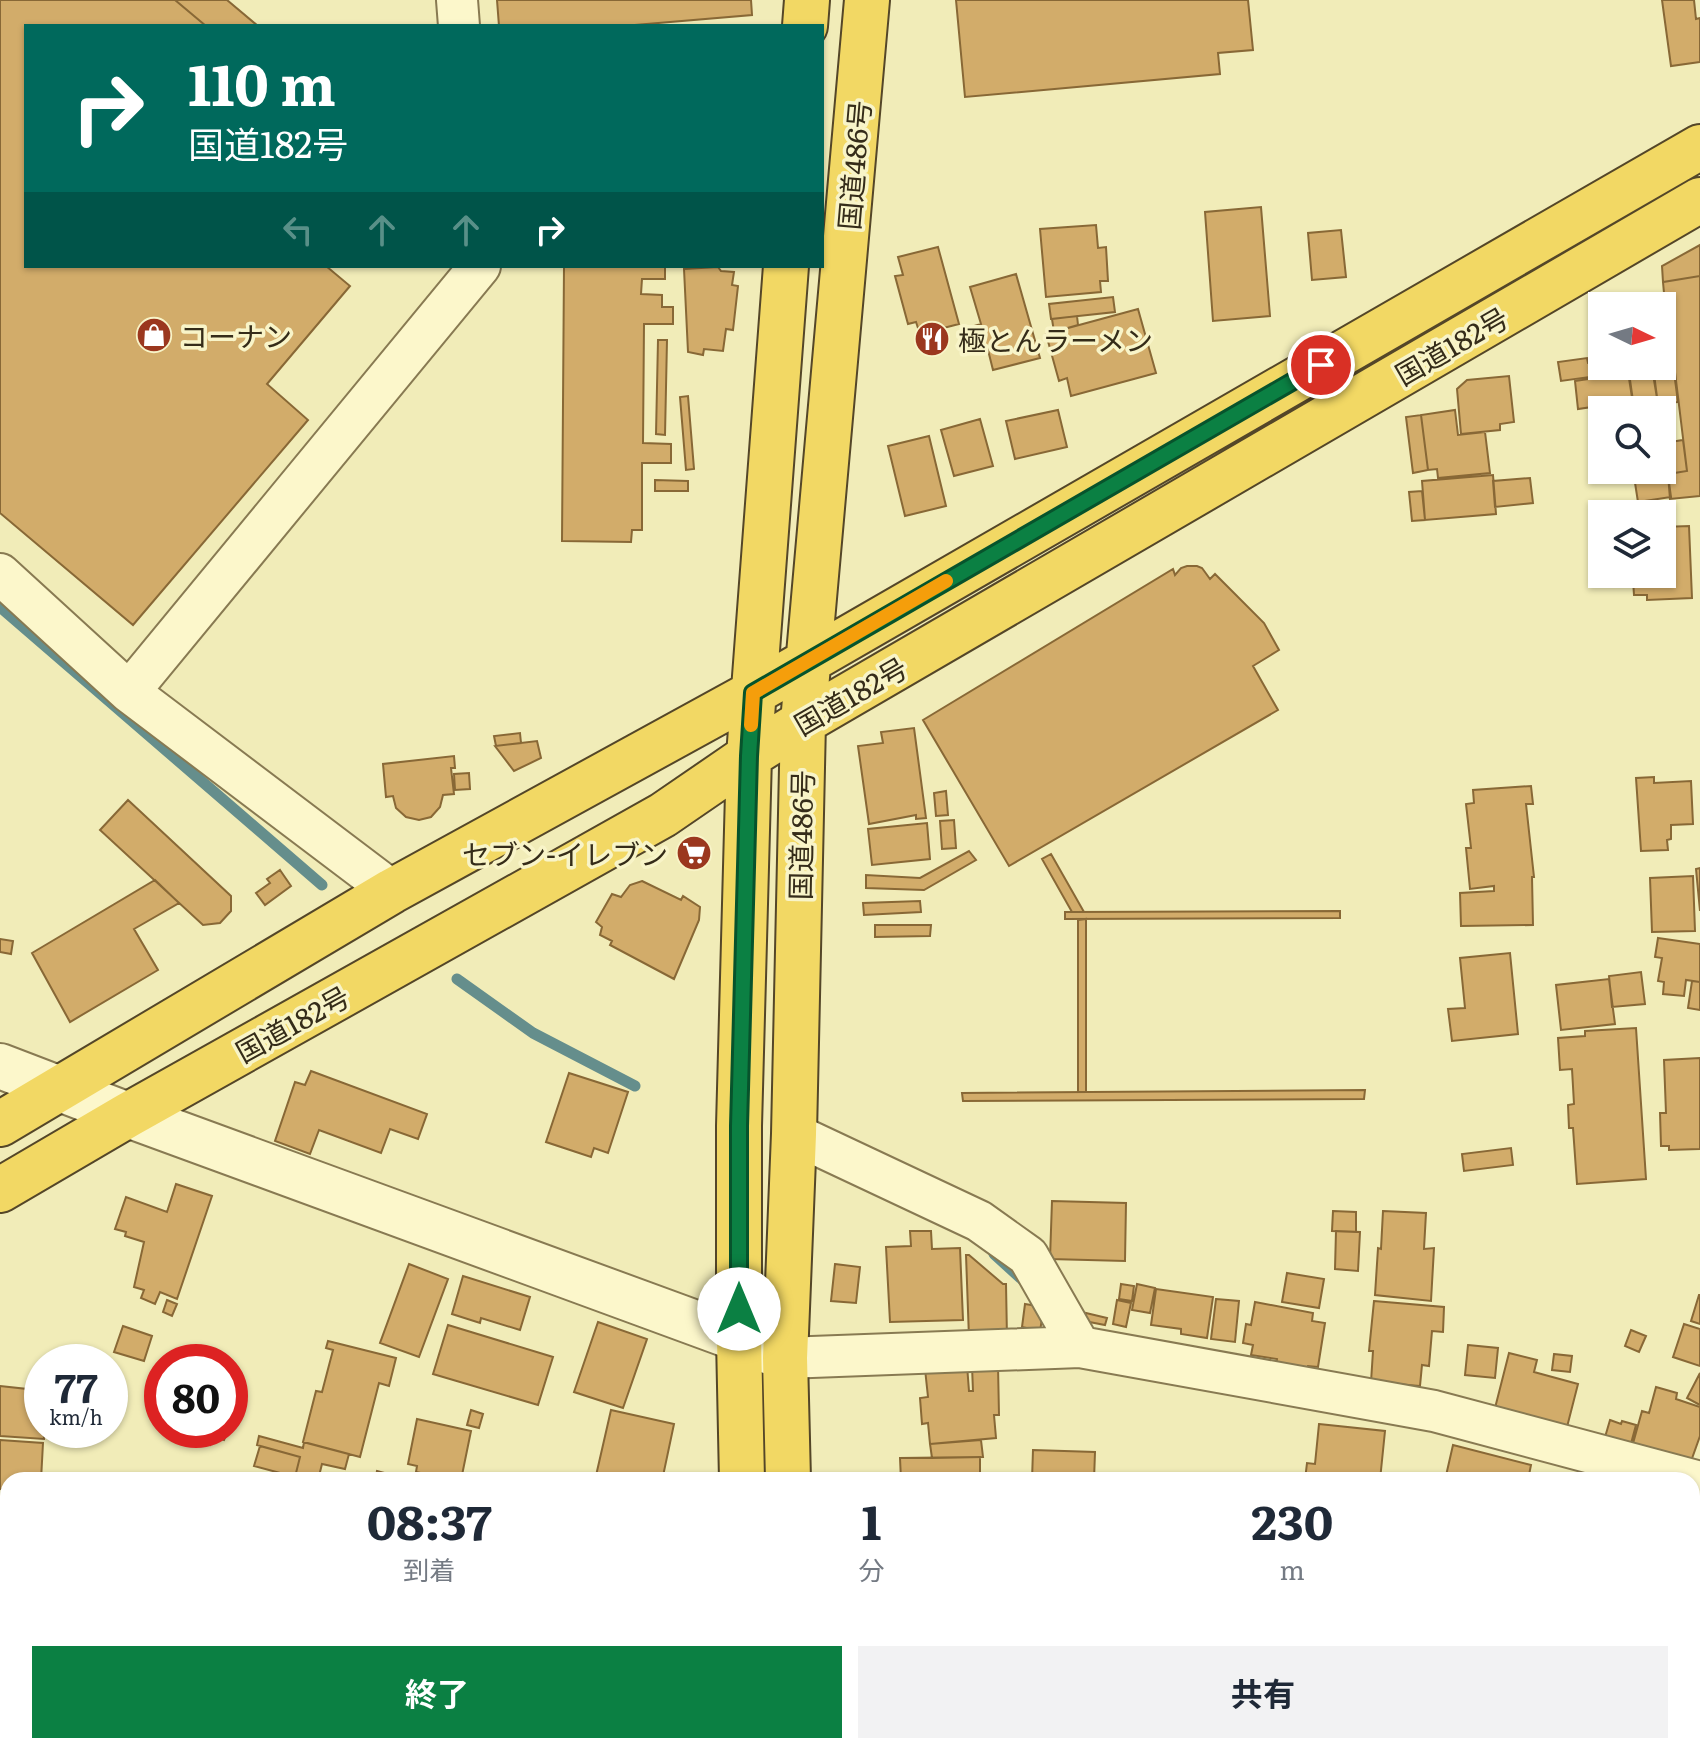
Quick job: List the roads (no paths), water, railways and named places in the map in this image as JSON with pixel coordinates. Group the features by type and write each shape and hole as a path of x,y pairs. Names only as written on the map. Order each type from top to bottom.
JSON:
{"highway":[{"path":"805,24 807,0"},
{"name":"国道486号","path":"788,1472 785,1358 794,1134 803,722 867,0"},
{"name":"国道182号","path":"0,1124 392,891 753,693 1700,147"},
{"name":"国道182号","path":"0,1190 663,815 803,722 1700,200"},
{"name":"国道486号","path":"742,1472 739,1126 749,756 786,268"}],"street":[{"path":"457,0 459,24"},
{"path":"129,692 478,268"},
{"path":"0,574 129,692 392,891"},
{"path":"0,1066 785,1358 1080,1347 1434,1411 1663,1472"},
{"path":"794,1134 979,1221 1028,1256 1080,1347"}],"waterway":[{"path":"0,607 322,885"},
{"path":"457,979 533,1033 635,1086"},
{"path":"994,1254 1026,1283"}],"place":[{"name":"コーナン","path":"154,335"},
{"name":"極とんラーメン","path":"932,339"},
{"name":"セブン-イレブン","path":"694,853"}]}
